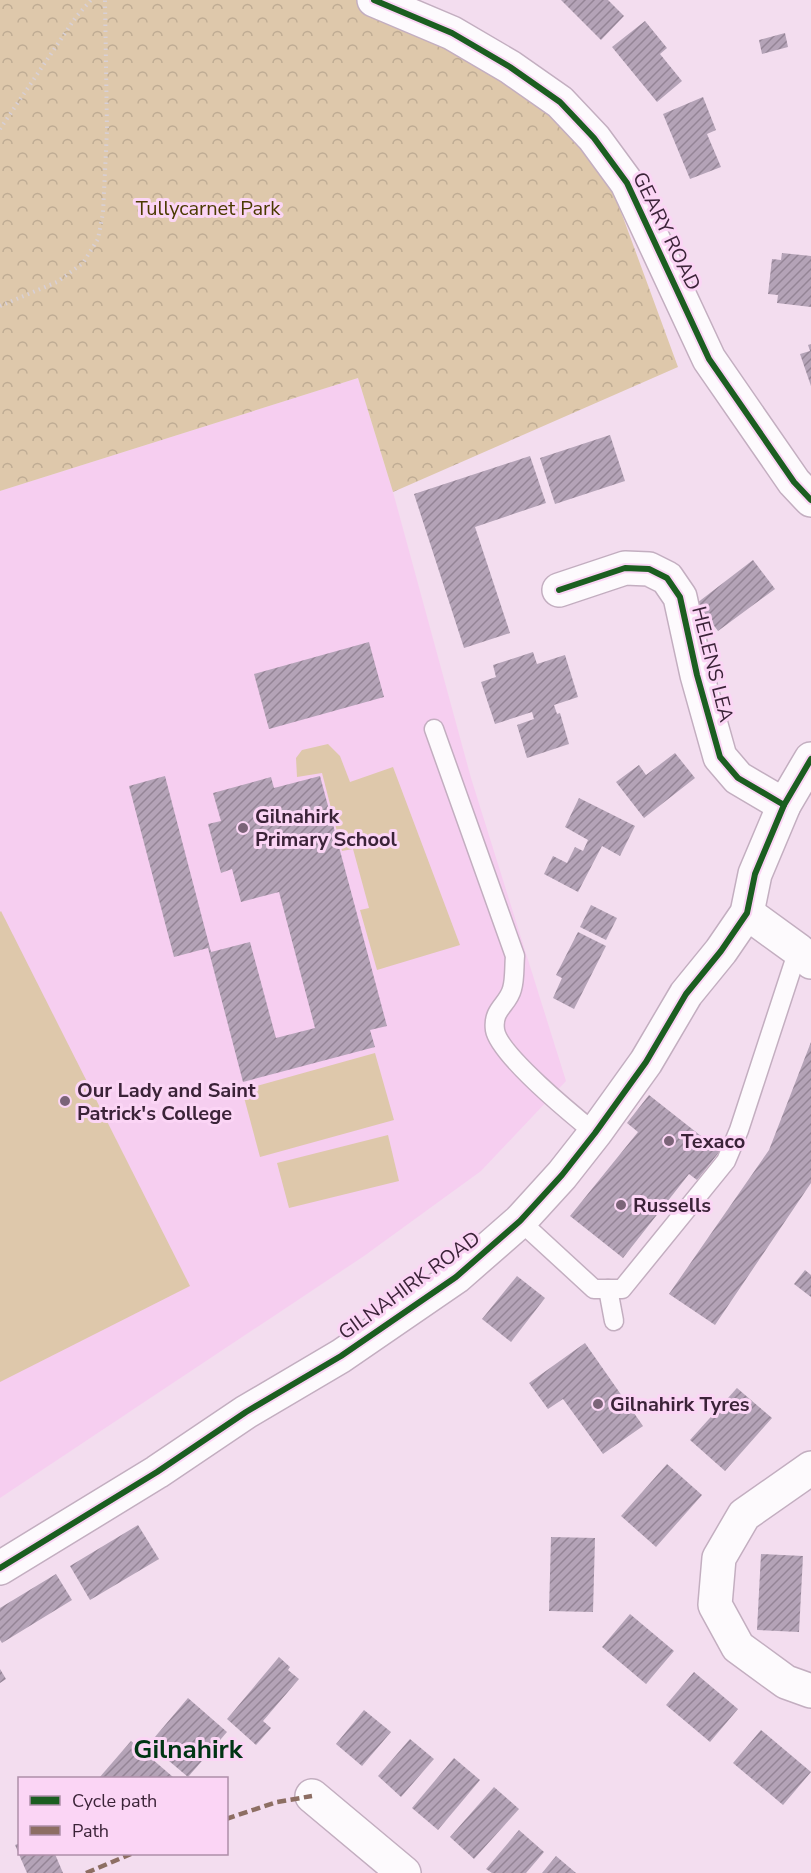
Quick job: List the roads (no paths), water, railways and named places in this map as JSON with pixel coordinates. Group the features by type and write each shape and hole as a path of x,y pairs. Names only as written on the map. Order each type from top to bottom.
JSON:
{"street":[{"name":"GEARY ROAD","path":"374,0 452,33 510,67 560,102 594,138 627,183 709,358 794,482 811,500"},
{"name":"HELENS LEA","path":"559,590 625,568 649,568 667,578 680,597 697,675 720,757 738,778 784,805"},
{"name":"GILNAHIRK ROAD","path":"0,1568 157,1472 246,1412 341,1356 456,1277 520,1221 595,1133 646,1062 686,994 721,951 747,913 755,874 784,805 811,759"},
{"path":"747,913 805,956"},
{"path":"811,1468 744,1515 719,1557 715,1605 738,1647 786,1682 811,1691"},
{"path":"312,1796 404,1873"}],"lane":[{"path":"434,729 515,956 512,991 496,1012 495,1032 507,1053 555,1100 595,1133"},
{"path":"520,1221 594,1289 622,1289 726,1161 805,956"},
{"path":"608,1289 614,1321"}],"place":[{"name":"Gilnahirk Primary School","path":"243,828"},
{"name":"Our Lady and Saint Patrick's College","path":"65,1101"},
{"name":"Texaco","path":"669,1141"},
{"name":"Russells","path":"621,1205"},
{"name":"Gilnahirk Tyres","path":"598,1404"}],"district":[{"name":"Gilnahirk","path":"188,1749"}],"park label":[{"name":"Tullycarnet Park","path":"208,208"}]}
